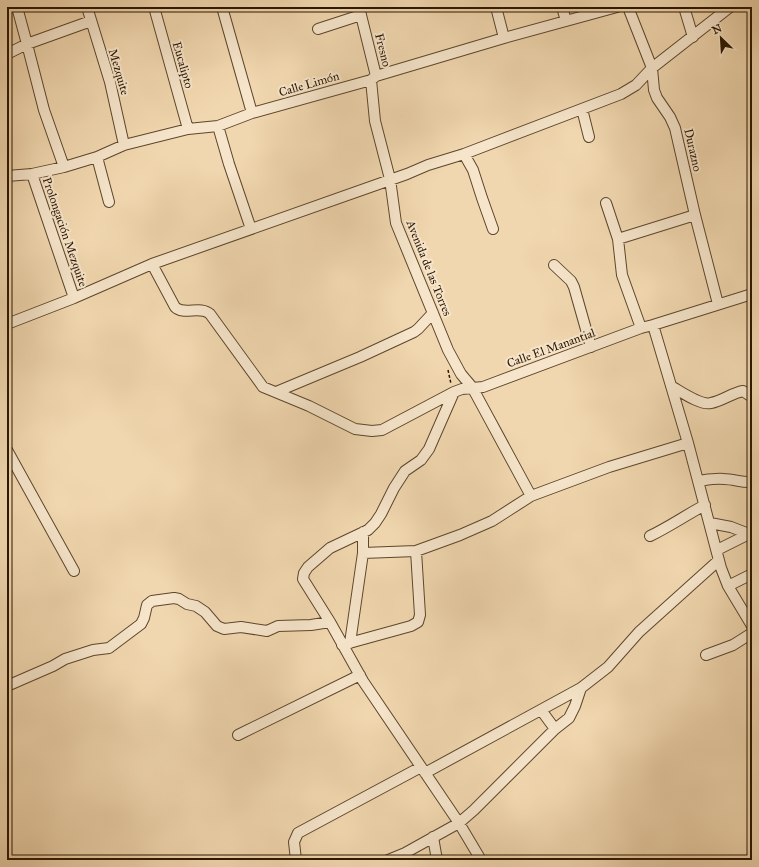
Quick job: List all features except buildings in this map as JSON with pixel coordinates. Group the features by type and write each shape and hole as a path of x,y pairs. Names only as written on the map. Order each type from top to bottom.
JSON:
{"street":[{"path":"17,7 28,44 44,110 64,167"},
{"name":"Mezquite","path":"87,7 110,82 124,146"},
{"name":"Eucalipto","path":"154,7 188,129"},
{"path":"222,7 252,113"},
{"path":"496,7 504,38"},
{"path":"562,7 566,21"},
{"name":"Calle Limón","path":"7,176 32,174 64,167 97,157 124,146 188,129 218,126 252,113 504,38 617,7"},
{"name":"Durazno","path":"628,7 652,68 654,90 657,98 670,117 675,128 695,215 718,304"},
{"path":"684,7 693,37"},
{"path":"7,323 74,298 152,264 464,154 621,94 636,85 652,68 730,7"},
{"path":"318,29 360,11"},
{"name":"Fresno","path":"360,11 373,78"},
{"path":"7,54 28,44 91,21"},
{"name":"Avenida de las Torres","path":"373,78 375,121 390,179 396,224 448,350 461,374 472,387 531,496"},
{"path":"582,109 590,137"},
{"path":"218,126 251,229"},
{"path":"464,154 474,170 482,198 494,230"},
{"path":"97,157 109,202"},
{"name":"Prolongación Mezquite","path":"32,174 74,298"},
{"path":"606,203 618,239 622,275 641,328"},
{"path":"618,239 695,215"},
{"path":"152,264 177,309 201,310 207,312 260,384 266,389 276,392 360,357 414,332 433,313"},
{"path":"554,265 571,281 574,287 591,347"},
{"name":"Calle El Manantial","path":"276,392 308,406 347,427 362,431 377,431 454,392 472,387 483,387 641,328 752,294"},
{"path":"653,325 688,443 721,568 728,586 752,626"},
{"path":"671,386 702,403 710,404 737,392 744,391 752,397"},
{"path":"454,392 429,449 421,460 405,471 375,523 368,530 330,548 308,567 304,573 304,579 330,622 346,644 360,675 459,823 481,860"},
{"path":"363,553 416,551 460,535 492,521 531,496 609,467 688,443"},
{"path":"7,450 74,571"},
{"path":"698,481 722,478 743,483 752,482"},
{"path":"650,536 705,505"},
{"path":"710,523 731,527 751,534"},
{"path":"346,644 363,553 364,532"},
{"path":"296,860 294,842 298,833 540,710 580,688 608,667 639,632 718,555 751,534"},
{"path":"346,644 411,626 418,622 420,615 416,551"},
{"path":"728,586 752,574"},
{"path":"7,686 53,666 65,659 93,650 109,648 141,624 147,605 152,601 174,598 179,599 196,606 205,612 217,626 224,629 241,626 267,631 278,626 311,625 330,622"},
{"path":"706,655 733,645 752,633"},
{"path":"238,735 360,675"},
{"path":"388,860 459,823 474,810 555,729 569,718 575,706 580,688"},
{"path":"540,710 555,729"},
{"path":"433,837 437,860"}]}
